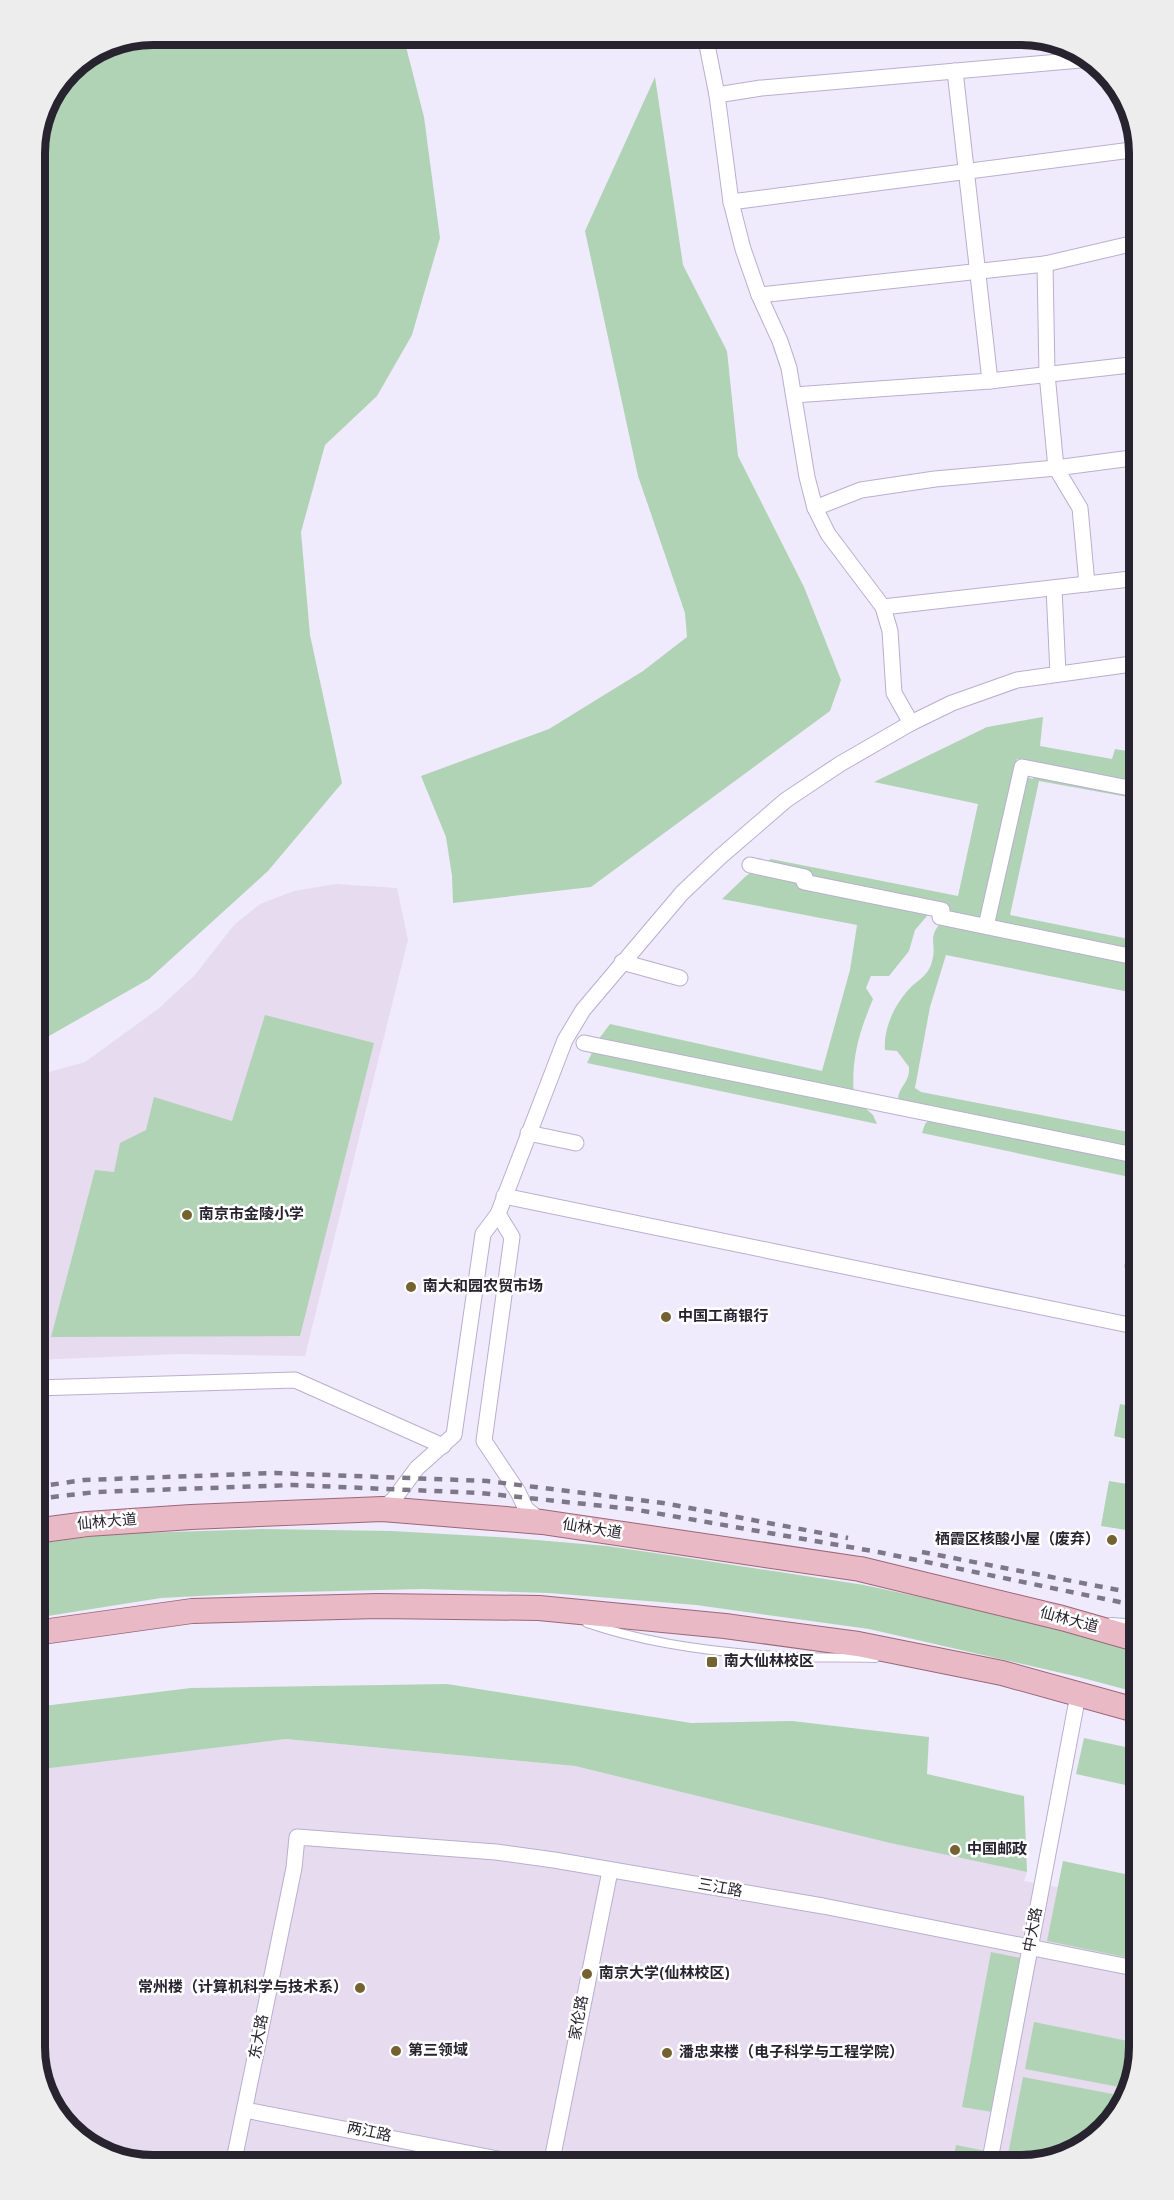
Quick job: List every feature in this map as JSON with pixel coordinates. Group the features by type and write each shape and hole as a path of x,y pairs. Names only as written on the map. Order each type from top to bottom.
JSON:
{"main road":[{"name":"仙林大道","path":"45,1530 87,1524 191,1517 382,1509 542,1522 860,1569 1062,1618 1129,1637"},
{"path":"45,1631 192,1611 378,1606 543,1608 725,1626 858,1644 1002,1673 1129,1709"}],"street":[{"path":"707,45 717,95 731,202 743,249 759,295 780,341 794,395 807,477 815,507 828,534 883,608 890,631 894,693 911,723"},
{"path":"717,95 761,88 1076,60"},
{"path":"954,71 990,381"},
{"path":"731,202 1129,150"},
{"path":"759,295 1045,264 1129,245"},
{"path":"1045,264 1047,374 1056,468 1080,508 1087,584"},
{"path":"794,395 990,381 1129,365"},
{"path":"815,507 861,490 935,479 1056,468 1129,458"},
{"path":"883,608 1129,579"},
{"path":"1054,588 1058,674"},
{"path":"382,1509 394,1499 417,1468 454,1435 483,1234 498,1214 565,1040 583,1010 682,893 786,800 840,764 911,723 952,703 1017,680 1129,664"},
{"path":"986,926 1022,767 1129,788"},
{"path":"750,865 805,877 804,882 942,910 940,917 1129,956"},
{"path":"622,962 680,978"},
{"path":"584,1042 1129,1154"},
{"path":"528,1133 576,1143"},
{"path":"504,1196 1129,1325"},
{"path":"498,1214 512,1237 484,1441 513,1484 526,1509 542,1522"},
{"path":"45,1388 295,1380 443,1446"},
{"name":"中大路","path":"991,2155 1078,1695"},
{"name":"三江路","path":"297,1837 496,1852 823,1906 1129,1967"},
{"name":"东大路","path":"235,2155 294,1868 297,1837"},
{"name":"家伦路","path":"553,2155 610,1871"},
{"name":"两江路","path":"245,2110 477,2155"}],"lane":[{"path":"1062,1618 1129,1623"}],"shaded area":[{"name":"南京市金陵小学","path":"336,884 397,888 408,940 305,1356 179,1354 45,1360 45,1073 85,1062 158,1009 194,976 234,925 260,904 294,891"},
{"name":"南京大学(仙林校区)","path":"286,1739 575,1766 890,1843 1027,1872 1024,1881 1129,1900 1129,2047 1125,2075 1111,2107 1092,2128 1062,2147 1035,2154 146,2155 132,2153 112,2147 87,2133 67,2113 53,2088 47,2068 45,2047 45,1769"}],"green space":[{"path":"153,45 406,45 424,117 440,238 412,335 377,396 325,445 301,532 310,635 342,783 268,871 149,979 45,1038 45,146 47,132 53,112 63,93 87,67 112,53 132,47"},
{"path":"655,77 683,265 727,351 738,456 804,587 841,680 830,711 591,887 453,903 452,876 446,837 421,776 549,729 643,671 687,637 685,613 638,476 585,231"},
{"path":"1043,717 1040,746 1112,759 1115,749 1129,751 1129,797 1039,781 1010,915 1129,939 1129,992 946,955 930,1007 915,1088 921,1092 1129,1132 1129,1177 922,1133 925,1124 934,1115 905,1109 898,1097 907,1080 909,1067 897,1051 885,1050 885,1041 888,1024 896,1007 906,992 931,965 934,951 933,936 945,918 933,909 915,930 909,951 889,976 871,976 866,988 873,999 857,1048 854,1098 873,1115 877,1124 587,1063 598,1040 610,1024 822,1071 850,970 857,925 722,899 746,876 771,859 958,896 978,804 874,782 987,727","holes":["1017,759 1036,762 1033,779 1026,777 1006,809"]},
{"path":"265,1015 374,1043 300,1336 51,1337 95,1170 114,1172 120,1143 146,1130 154,1097 232,1121"},
{"path":"1120,1404 1129,1406 1129,1440 1114,1436"},
{"path":"1109,1481 1129,1484 1129,1530 1101,1526"},
{"path":"262,1529 392,1531 513,1538 607,1546 864,1585 1051,1625 1129,1651 1129,1690 869,1629 696,1605 549,1593 423,1589 255,1593 161,1598 45,1616 45,1543 110,1534"},
{"path":"447,1684 691,1723 792,1721 929,1737 927,1774 1024,1796 1027,1872 890,1843 575,1766 286,1739 45,1769 45,1706 191,1688"},
{"path":"1084,1738 1129,1748 1129,1786 1076,1774"},
{"path":"1063,1861 1129,1875 1129,1958 1047,1941"},
{"path":"991,1952 1021,1958 992,2112 962,2107"},
{"path":"1034,2022 1128,2041 1119,2087 1025,2069"},
{"path":"1023,2077 1118,2095 1102,2118 1081,2137 1062,2147 1042,2153 1008,2155"},
{"path":"956,2145 986,2151 985,2155 954,2155"}],"railway":[{"path":"45,1486 84,1480 275,1473 487,1481 663,1503 848,1538"},
{"path":"45,1498 96,1492 293,1485 481,1493 632,1509 878,1552 1129,1604"},
{"path":"922,1552 1129,1592"}],"place":[{"name":"南京市金陵小学","path":"187,1215"},
{"name":"南大和园农贸市场","path":"411,1287"},
{"name":"中国工商银行","path":"666,1317"},
{"name":"栖霞区核酸小屋（废弃）","path":"1112,1540"},
{"name":"南大仙林校区","path":"712,1662"},
{"name":"中国邮政","path":"955,1850"},
{"name":"南京大学(仙林校区)","path":"587,1974"},
{"name":"常州楼（计算机科学与技术系）","path":"360,1988"},
{"name":"第三领域","path":"396,2051"},
{"name":"潘忠来楼（电子科学与工程学院）","path":"667,2053"}]}
